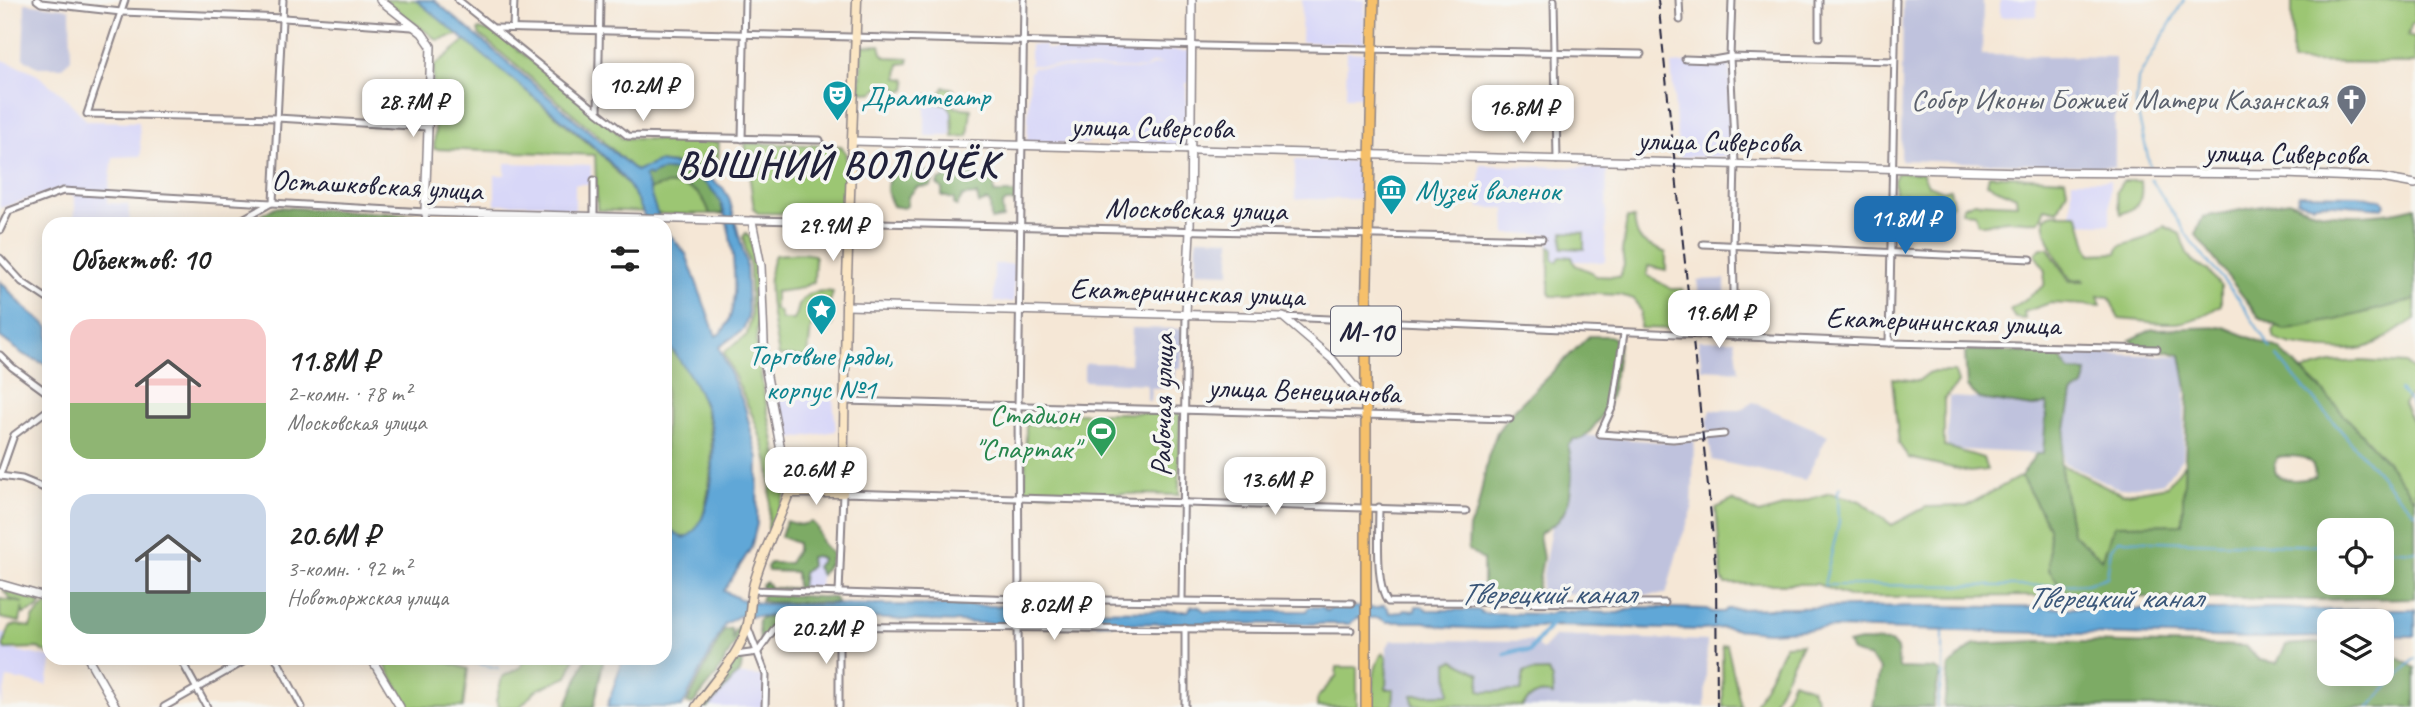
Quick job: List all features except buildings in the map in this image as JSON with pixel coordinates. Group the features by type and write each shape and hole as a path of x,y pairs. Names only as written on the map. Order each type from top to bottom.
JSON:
{"highway":[{"name":"М-10","path":"1366,707 1366,321 1374,0"}],"main road":[{"path":"696,707 733,656 748,628 752,590 759,565 789,493 843,493 848,222 856,0"}],"street":[{"path":"37,0 41,3 121,12 284,18 415,27"},
{"path":"125,0 87,114 277,118 428,127"},
{"path":"246,217 273,202 284,0"},
{"path":"380,0 429,40 432,52 425,217"},
{"path":"458,0 628,136 820,140"},
{"path":"513,28 514,0"},
{"path":"598,113 600,0"},
{"path":"742,139 744,0"},
{"path":"1018,599 1024,0"},
{"name":"Рабочая улица","path":"1182,600 1192,0"},
{"path":"1555,0 1557,160"},
{"path":"1679,0 1680,20"},
{"path":"1732,0 1730,57 1735,163 1732,244 1735,337"},
{"path":"1819,0 1819,37"},
{"path":"1889,343 1896,0"},
{"path":"495,28 1641,54"},
{"path":"1685,59 1713,60 1730,57 1894,61"},
{"name":"улица Сиверсова","path":"853,141 2094,173 2285,174 2381,178 2415,184"},
{"path":"594,180 594,217"},
{"name":"Осташковская улица","path":"0,230 9,211 63,191 552,217"},
{"name":"Осташковская улица","path":"672,218 750,220"},
{"path":"750,220 759,248 761,266 765,366 789,493"},
{"name":"Московская улица","path":"750,220 1542,239"},
{"path":"1703,244 2031,259"},
{"path":"0,258 22,282 42,295"},
{"name":"Екатерининская улица","path":"846,306 1186,313 1889,343 2157,349"},
{"path":"1283,317 1332,359 1366,401"},
{"path":"1624,333 1613,406 1600,434 1673,439 1724,434"},
{"path":"0,355 42,389"},
{"name":"улица Венецианова","path":"845,401 1510,419"},
{"path":"42,414 13,435 0,475 22,479 42,487"},
{"path":"839,593 843,493 1466,511"},
{"path":"1379,507 1380,574 1384,597 1388,602 1665,603"},
{"path":"0,584 42,596"},
{"path":"752,590 1018,599 1352,603"},
{"path":"758,652 776,626 1351,630"},
{"path":"839,626 839,707"},
{"path":"748,628 766,675 765,707"},
{"path":"1185,628 1185,707"},
{"path":"1018,629 1018,707"},
{"path":"733,656 758,652"},
{"path":"92,665 116,707"},
{"path":"184,665 207,707"},
{"path":"164,707 238,665"},
{"path":"280,665 302,707"},
{"path":"375,665 399,707"}],"shaded area":[{"path":"1302,0 1365,0 1364,43 1301,42"},
{"path":"1903,0 1983,0 1982,55 2115,57 2115,167 1901,160"},
{"path":"2000,0 2037,0 2037,16 2000,17"},
{"path":"25,3 70,9 71,59 62,67 38,67 23,58"},
{"path":"1030,45 1045,45 1045,49 1191,51 1190,83 1186,83 1187,146 1107,144 1107,139 1089,139 1088,144 1027,142 1032,67 1145,70 1153,65 1164,64 1152,63 1145,69 1030,65"},
{"path":"1347,52 1369,53 1368,97 1346,97"},
{"path":"0,59 32,71 63,95 87,121 139,122 141,156 113,157 107,203 128,204 129,217 74,217 75,197 63,188 0,208"},
{"path":"1730,60 1729,157 1679,157 1671,64"},
{"path":"399,98 423,99 422,123 397,122"},
{"path":"925,104 951,105 951,136 925,136"},
{"path":"1295,160 1363,161 1363,199 1295,199"},
{"path":"505,163 591,165 591,184 575,184 575,210 547,209 547,204 495,204 495,175 505,175"},
{"path":"1480,165 1607,168 1605,262 1549,260 1549,234 1506,234 1505,208 1479,208"},
{"path":"2072,180 2110,180 2110,224 2071,223"},
{"path":"1197,238 1230,239 1230,273 1196,272"},
{"path":"994,264 1014,264 1014,302 994,302"},
{"path":"1725,279 1726,326 1702,327 1697,280"},
{"path":"1132,328 1184,329 1181,368 1175,368 1174,388 1151,388 1150,401 1147,401 1145,384 1084,381 1084,366 1087,363 1130,364"},
{"path":"1698,340 1735,340 1739,371 1702,369"},
{"path":"2065,353 2186,356 2183,457 2164,482 2120,489 2063,462"},
{"path":"776,397 833,399 836,431 784,440"},
{"path":"1949,397 2047,402 2043,454 1947,449"},
{"path":"1753,402 1828,435 1805,480 1712,460 1707,423 1711,410 1741,410"},
{"path":"1567,434 1671,443 1694,440 1692,512 1680,542 1666,594 1624,596 1540,592"},
{"path":"823,452 825,483 812,483 810,471 793,472 790,457"},
{"path":"803,554 821,555 820,590 798,589"},
{"path":"0,633 14,636 12,650 42,656 42,665 51,665 47,685 7,678 1,707"},
{"path":"1555,636 1707,641 1705,707 1393,707 1393,690 1386,689 1387,647 1391,640 1531,641 1542,650"},
{"path":"726,674 765,676 763,707 706,707"}],"green space":[{"path":"384,0 416,0 459,35 437,40"},
{"path":"2292,0 2415,0 2415,24 2412,23 2408,36 2415,38 2415,63 2292,62"},
{"path":"479,29 499,34 621,138 719,142 718,161 701,171 658,162 636,171 604,140 480,35"},
{"path":"466,40 602,155 630,187 644,212 597,210 595,155 434,149 436,111 431,110 434,66"},
{"path":"880,45 886,57 909,58 908,63 899,64 898,78 906,79 906,90 900,92 897,87 892,88 890,94 884,87 872,93 860,91 862,46"},
{"path":"944,87 954,89 954,107 971,109 968,136 953,137 952,112 947,104 927,102 927,95 940,94"},
{"path":"745,143 841,146 846,153 845,214 758,213 754,210"},
{"path":"672,170 690,174 706,183 718,197 723,214 710,214 700,196 686,187 669,185 649,190 644,176"},
{"path":"892,173 935,174 931,186 917,187 908,197 907,206 904,208 893,206 887,190"},
{"path":"959,173 994,179 994,193 1017,193 1018,207 1013,202 1006,202 1002,206 1003,218 991,220 990,203 987,201 979,204 977,195 963,196 957,206 954,205 954,199 942,196 942,189 937,184 939,180"},
{"path":"1897,173 1922,173 1928,185 1943,191 1950,189 1953,204 1930,217 1915,217 1914,198 1907,194 1895,194 1894,180"},
{"path":"1989,175 2065,179 2067,190 2058,211 2045,208 2039,221 2008,220 1978,224 1975,213 1962,212 1963,207 1974,202 2017,204 2016,197 1987,184"},
{"path":"2123,181 2141,181 2141,193 2139,202 2121,214 2116,192"},
{"path":"663,184 693,190 703,199 710,214 657,214 649,190"},
{"path":"2289,201 2312,210 2352,215 2379,214 2415,207 2415,300 2284,330 2259,317 2195,234 2203,217"},
{"path":"275,207 422,217 258,217"},
{"path":"2053,214 2077,214 2091,254 2117,253 2120,246 2146,238 2164,226 2180,234 2192,261 2207,269 2221,287 2221,305 2194,319 2161,323 2119,319 2109,297 2098,296 2101,306 2050,303 2024,312 2025,319 2015,318 2010,310 2044,286 2045,269 2035,255 2041,248 2048,248 2069,281 2084,281 2071,280 2053,250 2044,217"},
{"path":"1627,218 1634,218 1637,234 1642,242 1666,253 1666,270 1648,266 1647,275 1671,289 1682,289 1685,321 1677,329 1640,328 1641,311 1634,299 1620,295 1578,293 1551,296 1549,292 1549,247 1553,248 1553,259 1557,262 1561,256 1572,257 1575,265 1595,276 1620,277 1624,265 1622,251"},
{"path":"1563,232 1584,233 1584,249 1562,248"},
{"path":"746,233 755,258 758,322 756,341 785,494 772,529 768,529 771,488 763,443 724,352 747,335 751,317 750,267 743,237"},
{"path":"775,255 815,255 814,282 798,289 775,292 775,310 779,311 782,320 794,320 800,303 806,296 819,291 833,292 827,313 833,318 832,326 811,326 806,357 779,356 771,305 772,266"},
{"path":"2415,292 2415,319 2367,347 2348,350 2321,349 2275,339 2273,332 2278,319"},
{"path":"2224,327 2279,349 2320,388 2386,461 2415,500 2415,598 2314,600 2068,596 2049,570 2049,527 2021,476 2036,454 2043,454 2047,403 2033,407 1980,399 1967,387 1965,353 1969,350 2059,354 2069,371 2087,372 2083,387 2072,394 2060,464 2072,533 2102,559 2115,525 2182,524 2188,394 2181,355 2130,340 2153,329","holes":["2297,456 2313,465 2315,477 2294,480 2275,473 2278,457"]},
{"path":"1589,336 1610,336 1619,342 1614,383 1601,418 1582,439 1574,439 1568,445 1572,474 1570,495 1558,521 1539,534 1543,558 1536,595 1487,594 1483,591 1483,560 1468,550 1469,527 1477,512 1488,457 1497,432 1511,413"},
{"path":"672,348 699,393 711,436 710,482 705,510 695,531 685,538 672,533"},
{"path":"2361,361 2406,364 2415,371 2415,389 2403,404 2415,426 2415,500 2386,461 2302,371 2331,363"},
{"path":"1930,372 1955,372 1958,383 1944,400 1944,446 1983,458 1987,470 1970,472 1909,458 1899,444 1892,378 1918,381"},
{"name":"Стадион \"Спартак\"","path":"1058,413 1180,413 1179,495 1025,492 1026,424 1057,425"},
{"path":"2185,463 2182,525 2115,525 2102,560 2072,533 2060,464 2122,494 2167,486"},
{"path":"2021,476 2049,527 2049,570 2068,596 1851,597 1817,584 1725,584 1722,579 1716,508 1733,500 1759,514 1830,493 1860,501 1892,525 1926,507 1966,506"},
{"path":"786,521 800,525 812,522 817,527 822,543 832,554 821,575 816,567 822,559 816,556 810,557 811,566 803,573 801,587 816,591 761,588 766,582 771,588 797,588 796,572 768,571 767,567 770,563 789,563 797,550 797,543 781,537"},
{"path":"4,591 42,603 37,609 24,614 23,607 20,622 0,618 0,599 24,603 10,599"},
{"path":"763,594 835,598 837,603 768,602 761,601"},
{"path":"42,609 42,650 5,649 3,646 10,627 30,627 34,617"},
{"path":"761,618 827,619 827,624 773,627 760,641 758,620"},
{"path":"740,624 743,629 716,676 693,704 687,703 724,630 731,628 733,640 735,630"},
{"path":"1860,641 1891,642 1897,649 1899,668 1934,669 1940,672 1933,707 1873,707 1880,669 1870,658 1852,652 1848,644"},
{"path":"2039,641 2245,646 2259,660 2277,663 2286,645 2317,643 2317,686 2394,686 2394,655 2415,668 2415,707 1944,707 1949,666 1975,644"},
{"path":"1802,644 1771,707 1754,707 1785,645"},
{"path":"1727,645 1741,707 1723,707 1722,646"},
{"path":"1383,653 1387,658 1386,689 1394,689 1393,707 1373,707 1375,672"},
{"path":"738,658 742,660 741,670 709,707 702,707 702,702"},
{"path":"1454,660 1480,674 1479,690 1483,692 1521,691 1524,672 1548,671 1553,695 1536,695 1522,706 1413,705 1412,695 1449,694 1448,663"},
{"path":"385,665 456,665 468,669 463,707 409,707"},
{"path":"572,665 567,677 536,690 520,707 499,707 496,701 502,677 521,667"},
{"path":"583,665 603,665 594,707 566,707"},
{"path":"1337,667 1357,667 1357,707 1317,707 1317,698 1336,677"},
{"path":"1793,681 1811,688 1817,699 1813,707 1781,707"}],"water":[{"path":"416,0 434,0 636,171 658,162 695,168 723,188 729,198 746,262 748,317 743,330 719,347 745,407 758,458 757,524 751,548 724,591 740,599 763,604 1016,606 1041,610 1188,611 1192,606 1198,606 1205,611 1306,611 1309,607 1322,607 1327,611 1333,606 1377,608 1384,605 1389,613 1415,611 1416,606 1422,606 1427,610 1548,614 1555,611 1618,613 1637,607 1708,609 1712,612 1724,612 1727,609 1923,606 2219,610 2275,608 2317,610 2317,637 1832,628 1768,632 1721,628 1702,630 1555,626 1487,629 1443,627 1425,622 1387,622 1379,618 1357,618 1349,624 979,623 816,616 739,616 725,624 682,707 607,707 621,665 672,665 672,530 685,538 695,530 708,501 711,483 713,446 709,417 690,376 672,350 672,237 686,254 716,336 725,327 731,313 734,274 730,234 725,217 721,204 707,185 692,175 677,171 668,170 650,176 647,174 644,176 659,217 644,217 629,186 598,151"},
{"path":"2299,194 2358,195 2383,200 2385,205 2382,208 2321,203 2312,205 2297,201"},
{"path":"0,281 25,308 42,321 42,363 24,355 0,337"},
{"path":"2394,609 2415,609 2415,636 2394,636"}],"waterway":[{"path":"2151,170 2136,106 2138,79 2184,0"},
{"path":"2151,179 2193,244 2239,299 2271,349"},
{"path":"2277,357 2415,513"},
{"path":"2400,390 2410,402 2415,422"},
{"name":"Тверецкий канал","path":"1840,487 1839,522 1824,585 2087,584 2107,577 2111,548 2119,540 2317,546"},
{"path":"2394,550 2415,551"},
{"name":"Тверецкий канал","path":"1505,654 1519,650 1529,652 1552,623"},
{"path":"1937,707 1943,672 1943,632"},
{"path":"2369,707 2415,658"},
{"path":"484,665 498,668"}],"railway":[{"path":"1658,0 1716,573 1717,707"}],"place":[{"name":"Драмтеатр","path":"838,123"},
{"name":"Собор Иконы Божией Матери Казанская","path":"2351,126"},
{"name":"Музей валенок","path":"1392,217"},
{"name":"Торговые ряды, корпус №1","path":"821,336"},
{"name":"Стадион \"Спартак\"","path":"1102,458"}],"district":[{"name":"ВЫШНИЙ ВОЛОЧЁК","path":"838,164"}]}
